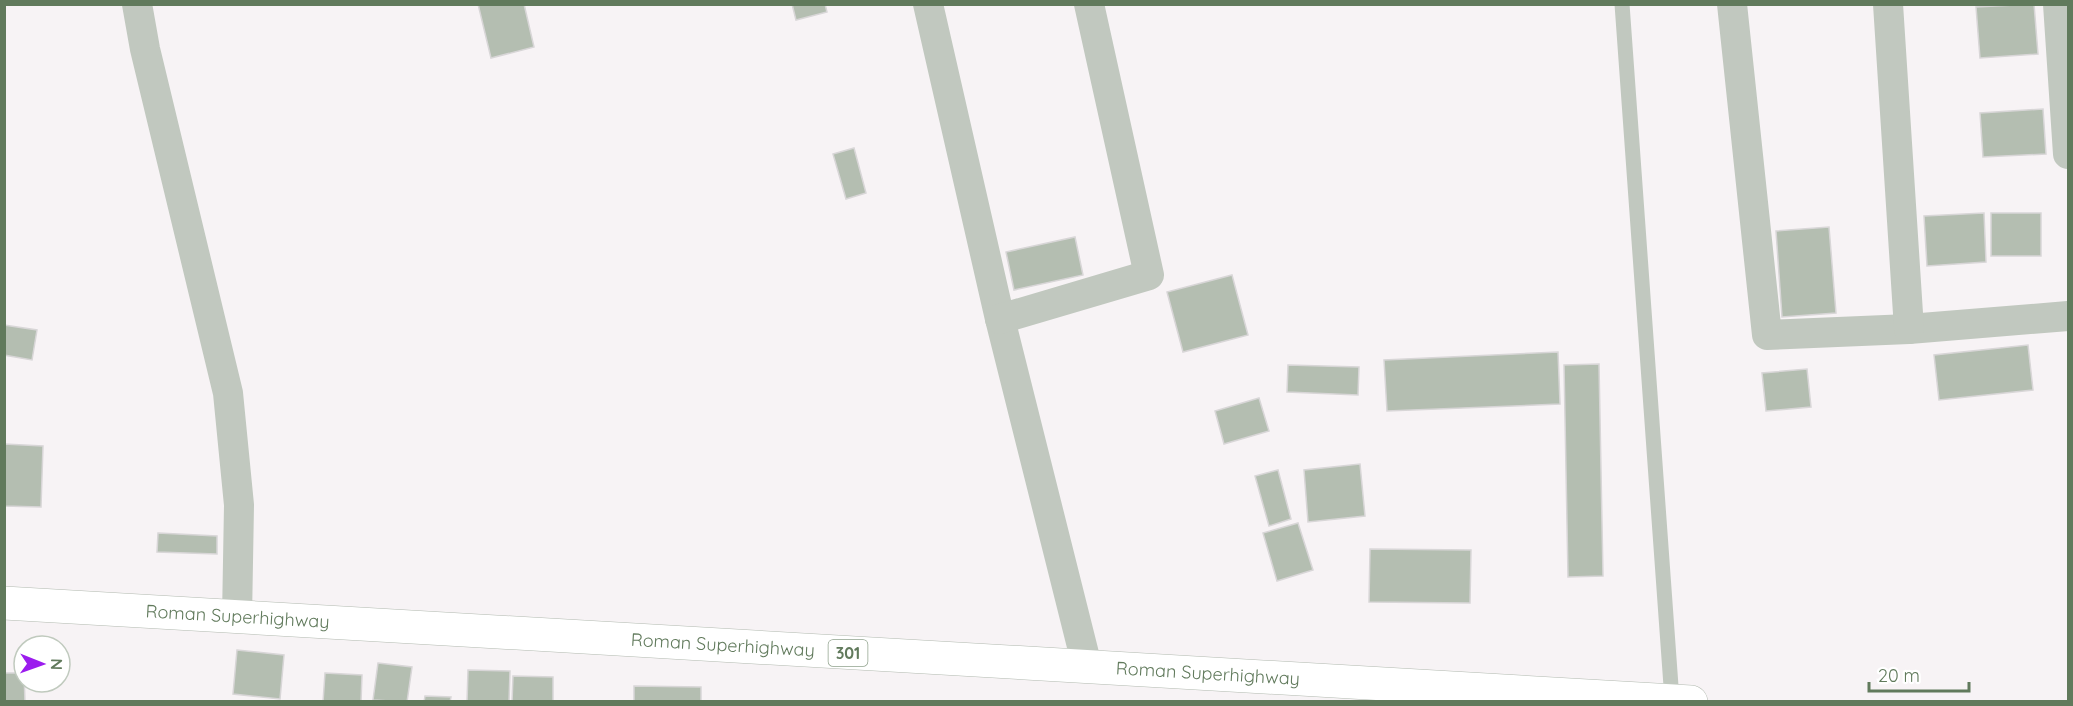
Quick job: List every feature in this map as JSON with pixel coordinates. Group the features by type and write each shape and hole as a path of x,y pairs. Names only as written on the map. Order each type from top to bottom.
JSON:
{"main road":[{"name":"Roman Superhighway","path":"4,603 1682,701"}],"street":[{"path":"137,4 145,49 228,393 239,505 237,618"},
{"path":"928,4 1000,319 1087,666"},
{"path":"1000,319 1149,275 1089,4"},
{"path":"1732,4 1767,336 1909,329 2068,316"},
{"path":"1888,4 1909,329"},
{"path":"2058,4 2068,154"}],"lane":[{"path":"1622,4 1682,701"}],"building":[{"path":"478,4 524,4 534,47 491,58"},
{"path":"792,4 825,4 827,12 796,20"},
{"path":"2034,4 2038,54 1980,58 1976,7"},
{"path":"2043,109 2046,154 1983,157 1980,113"},
{"path":"854,148 866,193 846,199 833,154"},
{"path":"1984,213 1986,262 1927,266 1924,216"},
{"path":"1991,213 2041,213 2041,256 1991,256"},
{"path":"1829,227 1836,313 1782,317 1776,231"},
{"path":"1075,237 1083,275 1014,290 1006,252"},
{"path":"1232,275 1248,335 1183,352 1167,292"},
{"path":"4,325 37,330 32,360 4,355"},
{"path":"2028,345 2033,390 1939,400 1934,355"},
{"path":"1558,352 1560,404 1387,411 1384,360"},
{"path":"1599,364 1603,576 1568,577 1564,365"},
{"path":"1288,365 1359,367 1358,395 1287,392"},
{"path":"1807,369 1811,407 1766,411 1762,373"},
{"path":"1259,398 1269,431 1224,444 1215,411"},
{"path":"4,444 43,446 41,507 4,506"},
{"path":"1360,464 1365,516 1308,522 1304,470"},
{"path":"1278,470 1291,519 1269,526 1255,476"},
{"path":"1298,523 1313,570 1277,581 1263,533"},
{"path":"158,533 217,536 217,554 157,552"},
{"path":"1370,549 1471,550 1470,603 1369,602"},
{"path":"237,650 284,655 280,699 233,694"},
{"path":"378,663 412,667 407,702 373,700"},
{"path":"468,670 510,671 509,702 467,702"},
{"path":"4,673 12,673 12,694 25,694 25,702 4,702"},
{"path":"325,673 362,675 361,702 323,702"},
{"path":"513,676 553,677 553,702 512,702"},
{"path":"634,686 701,687 701,702 634,702"},
{"path":"425,696 451,697 450,702 424,702"}]}
